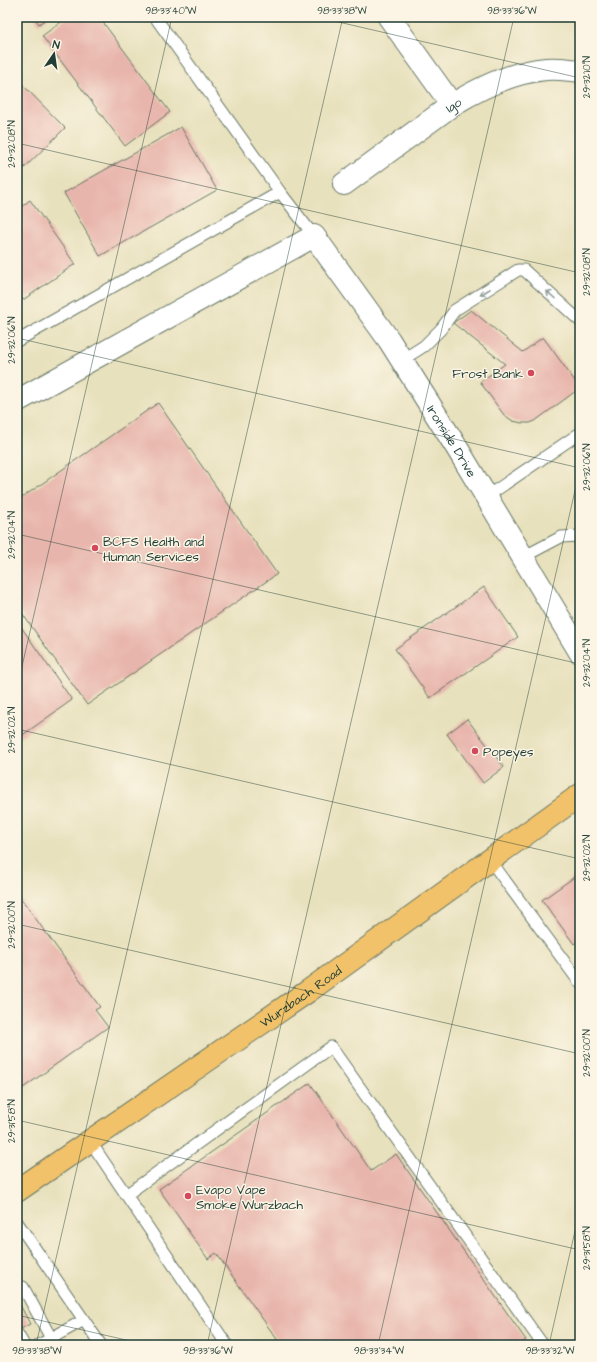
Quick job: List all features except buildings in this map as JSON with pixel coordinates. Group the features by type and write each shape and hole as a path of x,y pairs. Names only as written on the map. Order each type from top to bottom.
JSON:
{"main road":[{"name":"Wurzbach Road","path":"17,1191 307,992 580,795"}],"street":[{"path":"389,17 452,105"},
{"name":"Igo","path":"344,184 470,93 509,76 547,69 580,71"},
{"path":"17,401 314,236"},
{"name":"Ironside Drive","path":"314,236 402,360 580,652"}],"lane":[{"path":"155,17 280,192 314,236"},
{"path":"17,341 280,192"},
{"path":"402,360 424,346 441,329 454,310 518,270 524,270 580,321"},
{"path":"486,497 580,433"},
{"path":"523,557 561,537 580,536"},
{"path":"490,860 580,983"},
{"path":"126,1195 331,1046 543,1345"},
{"path":"90,1141 227,1345"},
{"path":"17,1222 101,1345"},
{"path":"17,1290 23,1287 51,1338"},
{"path":"39,1345 84,1320"},
{"path":"17,1333 24,1345"}],"place":[{"name":"Frost Bank","path":"531,373"},
{"name":"BCFS Health and Human Services","path":"95,548"},
{"name":"Popeyes","path":"475,751"},
{"name":"Evapo Vape Smoke Wurzbach","path":"188,1196"}]}
